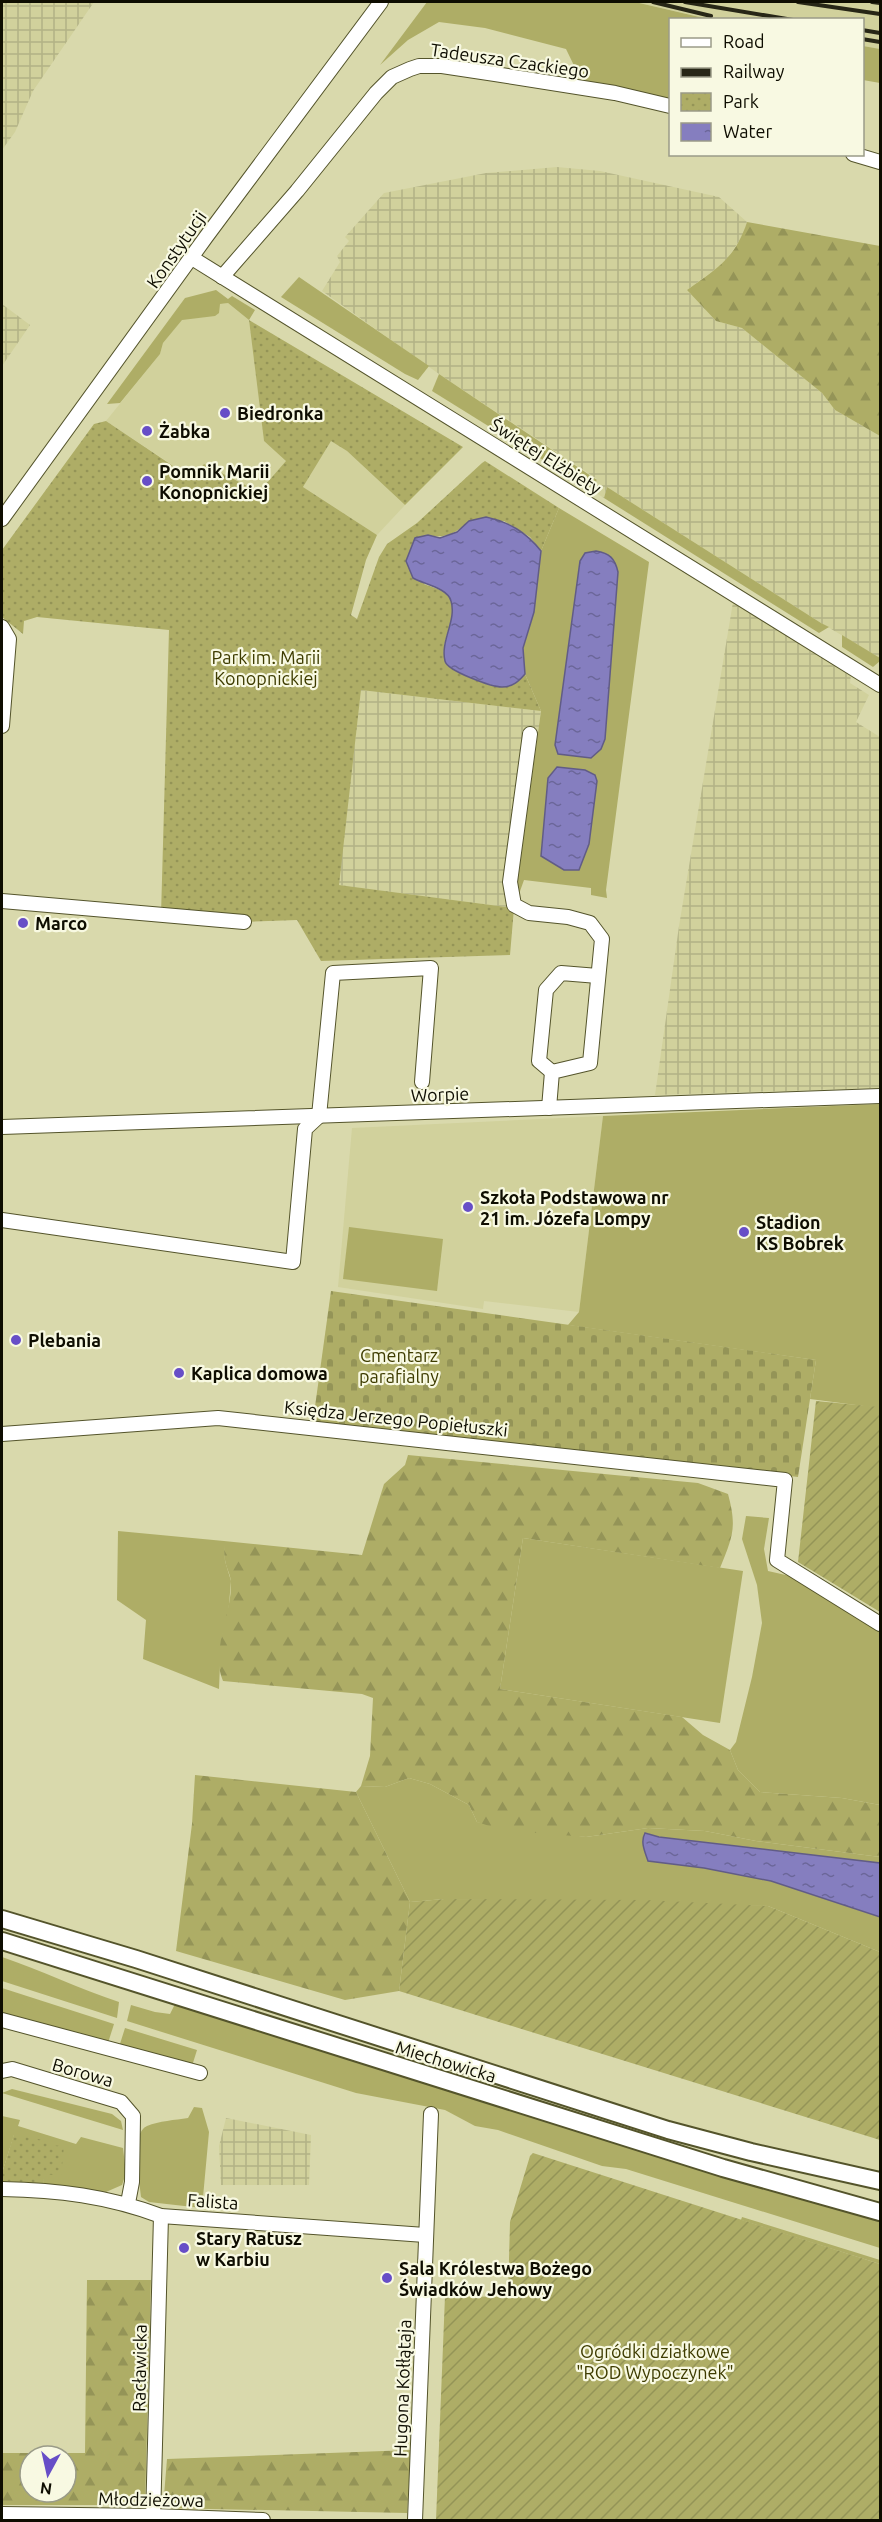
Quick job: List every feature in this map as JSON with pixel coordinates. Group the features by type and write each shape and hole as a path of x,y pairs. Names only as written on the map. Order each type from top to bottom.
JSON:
{"main road":[{"name":"Miechowicka","path":"2,1919 136,1959 668,2130 880,2181"},
{"name":"Miechowicka","path":"2,1941 711,2165 880,2212"}],"street":[{"name":"Konstytucji","path":"2,519 381,2"},
{"name":"Tadeusza Czackiego","path":"222,276 297,191 376,93 392,77 410,69 419,66 442,66 615,93 669,106"},
{"path":"860,156 880,162"},
{"name":"Świętej Elżbiety","path":"192,258 880,685"},
{"path":"2,627 9,639 2,726"},
{"path":"530,734 510,882 514,905 530,913 568,917 590,923 602,939 590,1063 552,1072"},
{"path":"2,901 244,922"},
{"path":"2,1220 292,1262 305,1129 319,1116 333,973 431,968 422,1082"},
{"path":"552,1072 539,1062 546,990 561,973 598,976"},
{"path":"549,1108 552,1072"},
{"name":"Worpie","path":"2,1127 880,1096"},
{"name":"Księdza Jerzego Popiełuszki","path":"2,1434 218,1418 785,1480 777,1560 880,1624"},
{"path":"2,2019 200,2073"},
{"name":"Borowa","path":"2,2072 12,2069 121,2102 133,2116 132,2182 128,2203"},
{"name":"Hugona Kołłątaja","path":"415,2520 431,2114"},
{"name":"Falista","path":"2,2189 68,2192 128,2203 160,2216 425,2235"},
{"name":"Racławicka","path":"153,2518 160,2216"},
{"name":"Młodzieżowa","path":"2,2514 263,2520"}],"shaded area":[{"path":"2,2 94,2 33,91 15,132 2,150"},
{"path":"635,2 880,2 880,49 864,46 864,18 704,18"},
{"path":"557,167 600,171 719,197 747,222 743,235 725,262 687,290 716,321 742,328 822,393 835,410 880,436 880,658 607,487 604,498 588,488 597,479 439,374 322,291 340,262 337,256 349,241 345,237 384,193 486,173"},
{"path":"228,303 249,320 264,441 287,461 259,492 204,464 192,478 106,421 160,354 163,343 183,318 219,304"},
{"path":"2,304 30,325 2,366"},
{"path":"331,440 347,451 405,505 377,535 303,487"},
{"path":"733,602 851,675 850,683 869,695 856,722 880,737 880,1088 655,1095 679,926"},
{"path":"361,690 541,711 514,908 338,885"},
{"name":"Szkoła Podstawowa nr 21 im. Józefa Lompy","path":"603,1116 579,1312 484,1301 483,1309 338,1287 352,1128"},
{"path":"226,2118 311,2135 309,2185 221,2185 219,2146"}],"green space":[{"path":"427,2 635,2 704,18 669,18 669,101 581,80 566,49 485,28 439,22 408,40 380,65"},
{"path":"864,46 880,49 880,83 864,80"},
{"path":"747,222 880,246 880,436 835,410 822,393 742,328 716,321 687,290 723,262 737,245"},
{"path":"299,277 429,366 418,380 405,374 281,297"},
{"path":"216,290 228,299 232,296 255,310 249,320 228,303 220,304 219,313 215,316 182,320 163,343 160,354 120,403 107,404 185,298"},
{"name":"Park im. Marii Konopnickiej","path":"249,320 463,447 405,505 347,451 331,441 303,487 377,535 366,560 351,615 357,619 379,557 387,544 417,523 485,461 559,508 541,551 530,537 504,521 469,521 450,534 428,535 424,584 447,594 453,607 444,645 445,660 448,665 470,678 502,687 515,683 525,674 541,711 361,690 339,885 514,908 510,955 321,961 297,920 244,922 161,915 169,630 37,617 24,621 23,634 2,617 2,550 94,424 106,421 191,478 204,464 259,492 286,461 264,441"},
{"path":"439,374 597,480 588,488 432,391"},
{"path":"607,487 829,627 819,633 604,498"},
{"path":"559,508 649,562 606,890 607,898 591,895 591,888 524,880 514,908 541,711 525,674 523,648 534,612 541,551","holes":["580,561 618,572 605,739 555,745","595,775 597,781 589,844 541,856 548,778"]},
{"path":"842,635 880,658 880,661 873,667 842,647"},
{"name":"Stadion KS Bobrek","path":"880,1104 879,1408 810,1399 816,1360 568,1325 579,1312 603,1116"},
{"path":"349,1227 443,1239 437,1291 343,1279"},
{"name":"Cmentarz parafialny","path":"331,1291 816,1360 798,1477 313,1421"},
{"path":"880,1397 880,1612 798,1562 816,1401 879,1407"},
{"path":"408,1455 698,1483 728,1494 733,1523 728,1548 720,1568 523,1538 500,1689 682,1717 703,1735 730,1750 738,1770 760,1792 842,1798 880,1805 880,1857 756,1841 705,1831 648,1828 586,1837 502,1830 477,1822 469,1805 430,1784 409,1778 385,1787 361,1786 370,1756 373,1698 362,1694 223,1681 219,1657 231,1583 225,1560 224,1541 362,1555 384,1484 405,1465"},
{"path":"746,1516 769,1518 764,1549 768,1571 790,1576 880,1630 880,1805 842,1798 760,1792 738,1770 730,1750 736,1742 762,1623 757,1585 742,1539"},
{"path":"118,1531 224,1541 225,1561 231,1581 228,1616 221,1640 219,1689 143,1659 146,1620 117,1600"},
{"path":"523,1538 743,1571 720,1723 500,1689"},
{"path":"195,1775 356,1792 410,1902 399,1991 345,2000 176,1951 192,1824"},
{"path":"409,1778 430,1784 469,1805 477,1822 586,1837 648,1828 705,1831 756,1841 880,1857 880,1863 659,1837 646,1833 648,1861 704,1868 771,1881 880,1917 880,1952 768,1906 444,1899 410,1902 356,1792 361,1786 385,1787"},
{"path":"444,1899 645,1900 768,1906 880,1952 880,2140 399,1991 410,1902"},
{"path":"2,1957 119,2002 117,2018 2,1981"},
{"path":"2,1988 114,2024 108,2043 2,2016"},
{"path":"175,2004 855,2211 880,2222 880,2248 626,2169 602,2166 498,2130 475,2126 445,2110 356,2093 127,2021 131,2005 170,2014"},
{"path":"125,2028 197,2050 192,2066 141,2050 119,2047"},
{"path":"12,2089 112,2114 121,2121 123,2130 2,2093"},
{"path":"194,2107 202,2108 209,2132 202,2208 149,2202 141,2197 138,2170 137,2148 142,2130 157,2123 188,2118"},
{"path":"2,2116 20,2120 18,2126 76,2144 81,2137 123,2148 126,2173 122,2185 106,2192 43,2184 47,2144 14,2135 2,2173"},
{"path":"14,2134 47,2141 47,2145 64,2146 61,2176 45,2174 43,2184 2,2181 2,2173"},
{"name":"Ogródki działkowe \"ROD Wypoczynek\"","path":"533,2153 880,2264 880,2520 436,2520 445,2296 508,2297 510,2222 530,2156"},
{"path":"742,2217 880,2260 880,2264 741,2220"},
{"path":"87,2280 151,2280 145,2505 2,2505 2,2453 18,2453 18,2504 78,2504 78,2453 85,2453"},
{"path":"411,2450 407,2513 163,2508 167,2459"}],"water":[{"path":"486,517 516,529 529,538 541,551 534,612 523,648 525,674 506,687 461,674 448,665 444,653 452,616 451,601 445,593 413,578 406,561 415,538 428,535 440,538 457,532 469,521"},
{"path":"596,551 611,557 618,572 605,739 601,749 591,758 558,754 555,745 580,561 585,553"},
{"path":"557,767 585,770 595,775 597,781 589,844 579,870 564,870 541,856 548,778"},
{"path":"645,1833 659,1837 880,1863 880,1917 771,1881 704,1868 648,1861 643,1843"}],"railway":[{"path":"653,2 711,16"},
{"path":"685,2 781,18"},
{"path":"798,2 880,14"},
{"path":"872,2 880,3"},
{"path":"864,30 880,33"},
{"path":"864,39 880,42"}],"place":[{"name":"Biedronka","path":"225,413"},
{"name":"Żabka","path":"147,431"},
{"name":"Pomnik Marii Konopnickiej","path":"147,481"},
{"name":"Marco","path":"23,923"},
{"name":"Szkoła Podstawowa nr 21 im. Józefa Lompy","path":"468,1207"},
{"name":"Stadion KS Bobrek","path":"744,1232"},
{"name":"Plebania","path":"16,1340"},
{"name":"Kaplica domowa","path":"179,1373"},
{"name":"Stary Ratusz w Karbiu","path":"184,2248"},
{"name":"Sala Królestwa Bożego Świadków Jehowy","path":"387,2278"}]}
